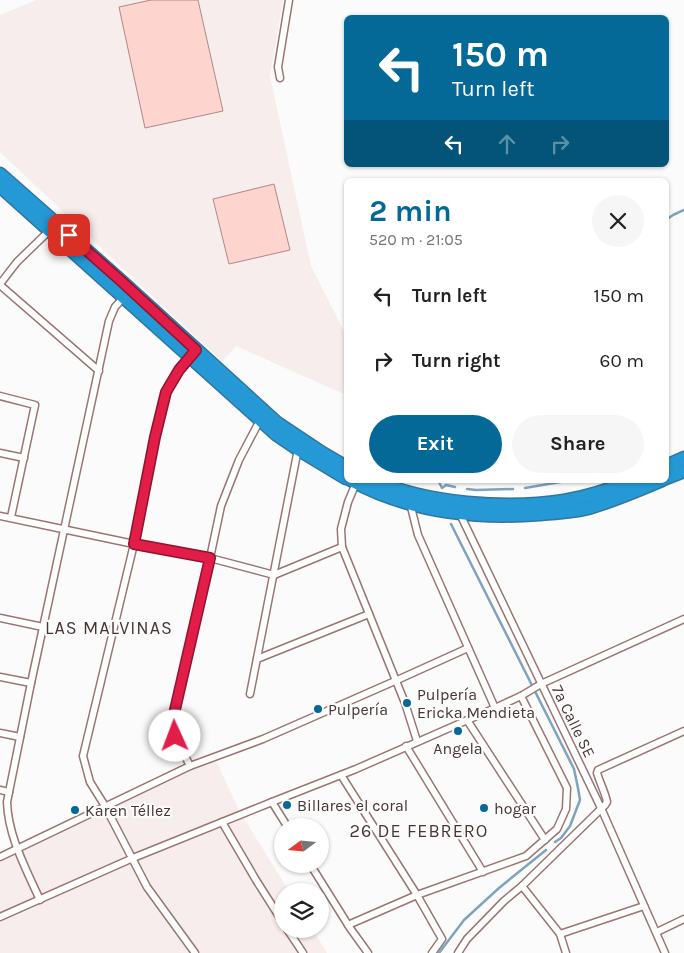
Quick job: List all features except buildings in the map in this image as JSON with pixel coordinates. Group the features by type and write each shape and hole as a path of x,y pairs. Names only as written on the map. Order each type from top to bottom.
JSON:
{"highway":[{"path":"0,174 123,298 277,423 322,454 344,466"},
{"path":"0,186 120,280 260,420 298,449 344,476"},
{"path":"669,465 684,458"},
{"path":"669,477 684,471"},
{"path":"357,483 376,492 434,510 461,508 474,504 520,504 564,501 626,483"},
{"path":"381,483 461,508 512,516 586,508 654,483"}],"street":[{"path":"280,78 278,67 289,0"},
{"path":"52,227 18,262 0,284 99,371"},
{"path":"40,900 18,849 7,813 7,802 110,321 115,307 123,298"},
{"path":"192,353 166,392 134,544 83,756 90,782 105,806 148,887 195,953"},
{"path":"0,396 35,405 11,517"},
{"path":"190,766 175,736 174,714 221,506 239,460 260,420"},
{"path":"250,694 298,449"},
{"path":"0,453 24,458"},
{"path":"351,483 341,529 342,547 405,703 417,742"},
{"path":"410,503 418,535 495,708"},
{"name":"7a Calle SE","path":"461,508 540,685 601,808 665,953"},
{"path":"0,516 210,558 274,576 342,547"},
{"path":"257,659 369,614"},
{"path":"0,618 43,627"},
{"path":"0,917 133,858 341,775 417,742 495,708 540,685 684,619"},
{"path":"0,857 190,766 263,739 396,682 468,648"},
{"path":"0,677 31,683"},
{"path":"348,925 417,895 526,856 558,829 566,809 567,788 521,696"},
{"path":"466,720 545,840"},
{"path":"458,953 467,939 498,907 522,886 607,802 597,773 598,770 684,731"},
{"path":"0,733 20,737"},
{"path":"406,746 483,872"},
{"path":"341,775 417,895 442,939 432,953"},
{"path":"0,790 9,792"},
{"path":"272,802 282,818"},
{"path":"222,822 274,908"},
{"path":"316,873 368,953"},
{"path":"522,886 560,934 566,953"},
{"path":"560,934 644,906"},
{"path":"657,932 684,919"},
{"path":"294,938 303,953"}],"shaded area":[{"path":"36,0 283,0 270,76 311,266 344,331 344,394 236,346 222,362 0,152 0,15"},
{"path":"214,757 241,814 274,867 274,873 278,873 284,883 274,883 274,938 318,938 327,953 0,953 0,857"}],"waterway":[{"path":"669,218 684,210"},
{"path":"440,483 442,488 446,485 455,487"},
{"path":"525,488 554,483"},
{"path":"467,489 513,489"},
{"path":"451,524 574,769 580,800 570,826 561,838 555,842"},
{"path":"439,953 464,920 499,888 546,850"}],"place":[{"name":"Pulpería Ericka Mendieta","path":"407,703"},
{"name":"Pulpería","path":"318,709"},
{"name":"Angela","path":"458,731"},
{"name":"Billares el coral","path":"287,805"},
{"name":"hogar","path":"484,808"},
{"name":"Karen Téllez","path":"75,810"}],"district":[{"name":"LAS MALVINAS","path":"109,628"},
{"name":"26 DE FEBRERO","path":"419,831"}],"route":[{"path":"69,235 196,350 179,370 166,392 134,544 210,558 174,714 175,736"}]}
